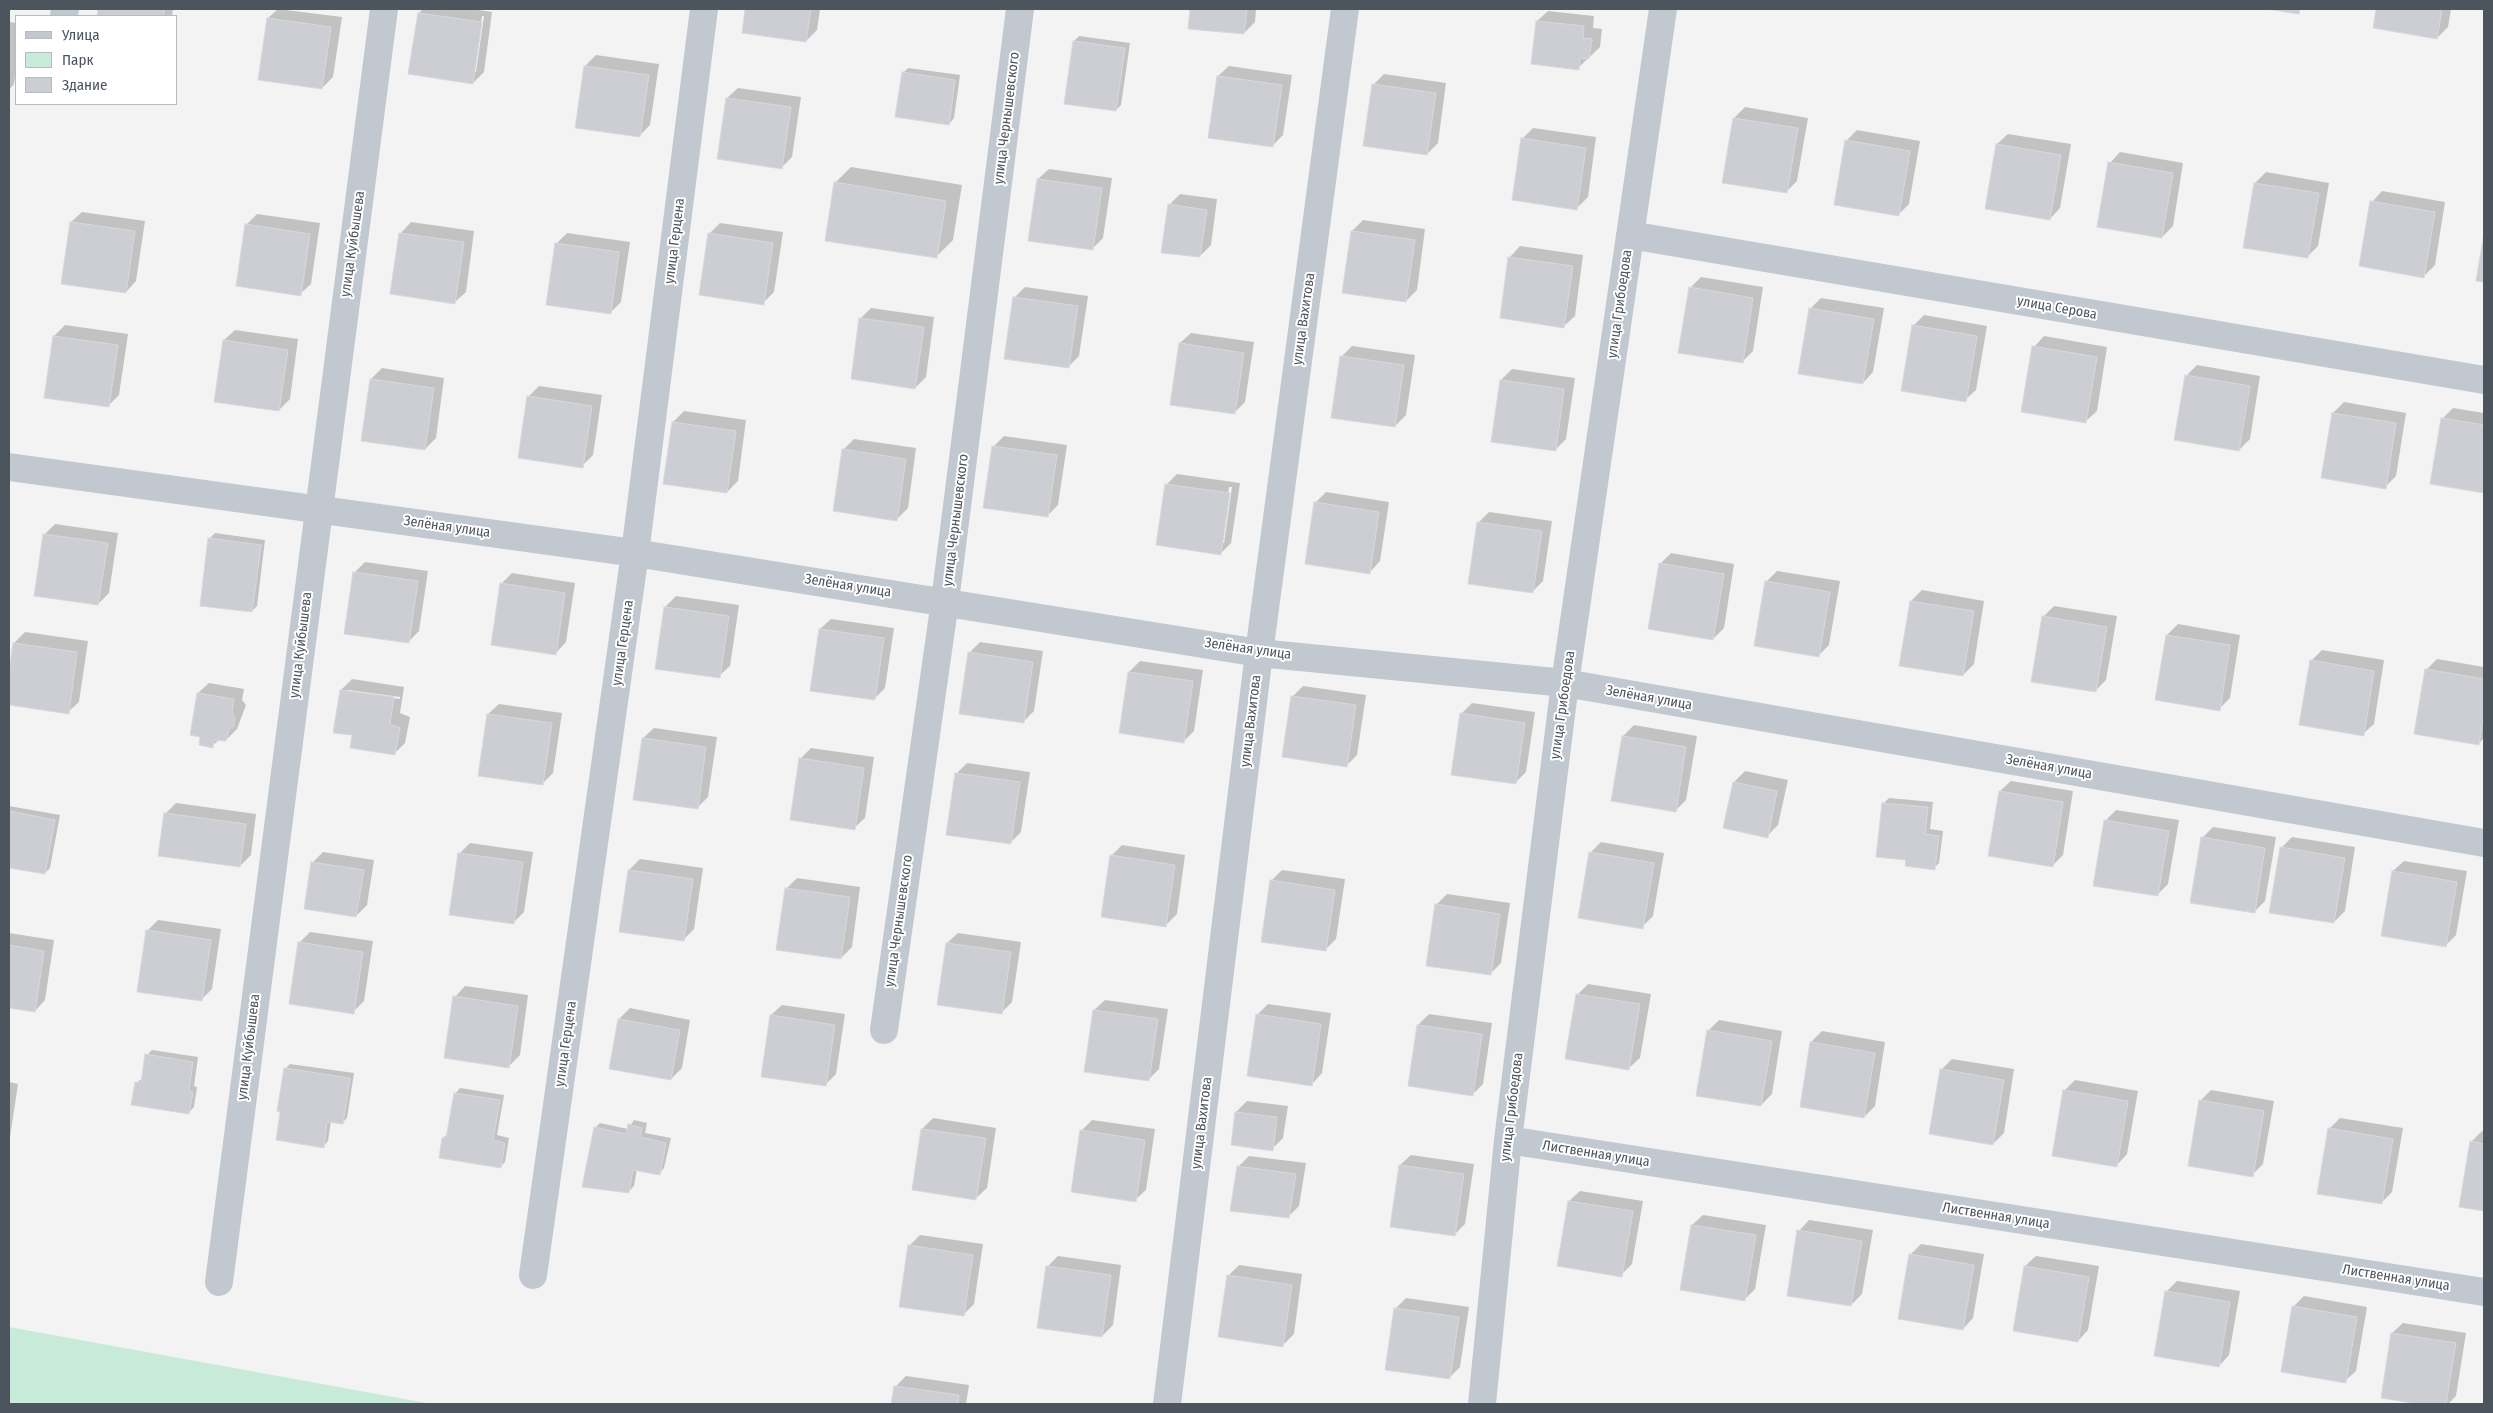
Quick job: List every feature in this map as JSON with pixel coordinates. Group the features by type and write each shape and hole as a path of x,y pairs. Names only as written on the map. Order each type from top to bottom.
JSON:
{"street":[{"name":"улица Куйбышева","path":"219,1282 384,9"},
{"name":"улица Герцена","path":"533,1275 636,553 704,9"},
{"name":"улица Чернышевского","path":"884,1030 946,601 1020,9"},
{"name":"улица Вахитова","path":"1167,1404 1259,652 1345,9"},
{"name":"улица Грибоедова","path":"1482,1404 1508,1140 1565,683 1662,9"},
{"name":"улица Серова","path":"1630,235 2484,380"},
{"name":"Зелёная улица","path":"10,472 318,510 636,553 1259,652 1565,683 2484,843"},
{"name":"Лиственная улица","path":"1508,1140 2484,1292"}],"green space":[{"path":"9,1327 432,1404 9,1404"}],"building":[{"path":"98,9 165,9 163,15 97,15"},
{"path":"745,9 811,9 806,42 742,33"},
{"path":"1190,9 1247,9 1244,34 1188,29"},
{"path":"2266,9 2300,9 2299,14"},
{"path":"2376,9 2442,9 2437,39 2373,28"},
{"path":"418,13 482,22 473,84 408,74"},
{"path":"267,18 331,27 322,89 258,80"},
{"path":"1536,21 1584,26 1583,38 1592,39 1589,59 1580,58 1579,70 1531,64"},
{"path":"1073,41 1125,48 1116,111 1064,104"},
{"path":"584,66 649,75 640,137 575,128"},
{"path":"902,72 955,80 949,125 895,117"},
{"path":"1217,76 1282,85 1273,147 1208,138"},
{"path":"1372,84 1436,93 1427,155 1363,146"},
{"path":"726,98 791,107 782,169 717,159"},
{"path":"1733,118 1798,128 1787,193 1722,183"},
{"path":"1521,138 1586,148 1577,210 1512,200"},
{"path":"1845,140 1910,151 1899,216 1834,205"},
{"path":"1996,144 2061,155 2050,220 1985,209"},
{"path":"2108,162 2173,173 2162,238 2097,227"},
{"path":"1037,179 1102,188 1093,250 1028,241"},
{"path":"834,182 946,201 937,258 825,241"},
{"path":"2254,183 2319,193 2308,258 2243,248"},
{"path":"2370,201 2435,212 2424,278 2359,266"},
{"path":"1168,204 1207,210 1200,257 1161,253"},
{"path":"70,222 135,231 126,293 61,284"},
{"path":"245,224 310,234 301,296 236,286"},
{"path":"1351,231 1415,240 1406,302 1342,293"},
{"path":"399,233 464,242 455,304 390,294"},
{"path":"708,233 773,243 764,305 699,295"},
{"path":"2484,233 2484,282 2476,281"},
{"path":"555,243 619,252 611,314 546,305"},
{"path":"1508,257 1573,266 1564,328 1500,318"},
{"path":"1689,287 1753,298 1743,363 1678,353"},
{"path":"1013,297 1078,306 1069,368 1004,359"},
{"path":"1809,308 1874,319 1863,384 1798,374"},
{"path":"859,318 924,327 915,389 851,379"},
{"path":"1912,325 1977,336 1966,402 1901,391"},
{"path":"53,336 118,345 109,407 44,398"},
{"path":"223,340 288,350 279,411 214,402"},
{"path":"1179,343 1244,353 1235,414 1170,405"},
{"path":"2032,346 2097,357 2086,423 2021,412"},
{"path":"1340,356 1404,365 1395,427 1331,418"},
{"path":"2185,375 2250,386 2239,451 2174,440"},
{"path":"370,379 434,388 425,450 361,441"},
{"path":"1500,380 1564,389 1556,451 1491,442"},
{"path":"527,396 592,406 583,468 518,458"},
{"path":"2332,413 2396,423 2386,489 2321,478"},
{"path":"2441,418 2484,425 2484,493 2430,484"},
{"path":"672,422 736,431 727,493 663,484"},
{"path":"992,446 1057,455 1048,517 983,508"},
{"path":"842,449 906,459 897,521 833,511"},
{"path":"1165,484 1230,493 1221,555 1156,545"},
{"path":"1314,502 1379,512 1370,574 1305,564"},
{"path":"1477,522 1542,531 1533,593 1468,584"},
{"path":"43,534 108,543 98,605 34,596"},
{"path":"208,538 261,545 252,612 200,606"},
{"path":"1659,563 1724,574 1713,640 1648,629"},
{"path":"353,572 418,581 409,643 344,634"},
{"path":"1765,581 1830,592 1819,657 1754,646"},
{"path":"500,583 565,593 556,655 491,645"},
{"path":"1910,601 1974,611 1963,676 1899,666"},
{"path":"664,607 729,616 720,678 655,669"},
{"path":"2042,616 2107,627 2096,692 2031,682"},
{"path":"819,629 884,638 875,700 810,691"},
{"path":"2166,635 2230,645 2220,711 2155,700"},
{"path":"13,643 77,652 69,714 9,705 9,670"},
{"path":"968,652 1033,662 1024,723 959,714"},
{"path":"2310,660 2374,671 2364,736 2299,725"},
{"path":"2425,669 2484,679 2484,712 2479,745 2414,734"},
{"path":"1128,672 1193,681 1184,743 1119,733"},
{"path":"340,690 394,697 390,724 400,728 395,755 350,748 352,735 333,733"},
{"path":"197,693 234,699 232,712 235,717 234,726 229,729 226,741 214,740 213,748 199,745 200,737 190,735"},
{"path":"1291,696 1356,705 1347,767 1282,757"},
{"path":"1460,713 1525,723 1516,784 1451,775"},
{"path":"487,714 552,723 543,785 478,776"},
{"path":"1622,736 1686,747 1676,812 1611,801"},
{"path":"642,738 706,747 698,809 633,800"},
{"path":"799,758 864,768 855,830 790,820"},
{"path":"955,773 1020,782 1011,844 946,835"},
{"path":"1733,782 1777,791 1768,838 1723,828"},
{"path":"1999,791 2063,802 2053,867 1988,856"},
{"path":"1882,803 1928,807 1925,834 1939,836 1935,870 1905,866 1906,860 1876,857"},
{"path":"9,811 55,820 45,874 9,868"},
{"path":"164,813 246,824 240,867 158,856"},
{"path":"2104,820 2169,831 2158,896 2093,886"},
{"path":"2201,837 2265,848 2255,913 2190,903"},
{"path":"2280,847 2345,858 2334,923 2269,913"},
{"path":"1589,852 1654,863 1643,929 1578,918"},
{"path":"458,853 523,862 514,924 449,915"},
{"path":"1110,855 1175,865 1166,927 1101,917"},
{"path":"311,862 364,870 356,917 304,909"},
{"path":"628,870 693,879 684,941 619,932"},
{"path":"2392,871 2457,882 2446,947 2381,936"},
{"path":"1270,880 1335,890 1326,951 1261,942"},
{"path":"785,888 850,897 841,959 776,950"},
{"path":"1435,904 1500,914 1491,975 1426,966"},
{"path":"146,930 211,940 202,1001 137,992"},
{"path":"298,942 363,952 354,1014 289,1004"},
{"path":"946,943 1011,952 1002,1014 937,1005"},
{"path":"9,945 44,951 35,1012 9,1008"},
{"path":"1576,994 1640,1004 1629,1070 1565,1059"},
{"path":"453,996 518,1006 509,1068 444,1058"},
{"path":"1093,1010 1158,1019 1149,1081 1084,1072"},
{"path":"1256,1014 1321,1024 1312,1086 1247,1076"},
{"path":"770,1015 835,1025 826,1086 761,1077"},
{"path":"618,1019 680,1030 671,1080 609,1069"},
{"path":"1417,1025 1482,1034 1473,1096 1408,1086"},
{"path":"1707,1030 1772,1041 1761,1106 1696,1096"},
{"path":"1810,1042 1875,1053 1864,1118 1800,1107"},
{"path":"145,1054 193,1062 189,1091 193,1092 189,1114 131,1105 135,1082 141,1083"},
{"path":"284,1068 350,1078 343,1124 327,1122 324,1148 276,1140 280,1112 277,1111"},
{"path":"1940,1069 2004,1080 1993,1145 1929,1134"},
{"path":"2063,1090 2128,1101 2117,1167 2052,1156"},
{"path":"454,1093 500,1100 493,1140 505,1143 501,1168 439,1158 442,1138 446,1138"},
{"path":"2199,1100 2264,1111 2253,1177 2188,1166"},
{"path":"1235,1112 1277,1117 1273,1151 1231,1145"},
{"path":"628,1124 642,1128 640,1137 666,1143 660,1175 633,1170 629,1193 582,1187 594,1127 626,1134"},
{"path":"2328,1128 2393,1139 2382,1204 2317,1194"},
{"path":"921,1129 986,1138 976,1200 912,1190"},
{"path":"1080,1130 1145,1140 1136,1202 1071,1192"},
{"path":"2470,1141 2484,1144 2484,1211 2459,1207"},
{"path":"1399,1165 1464,1174 1455,1236 1390,1227"},
{"path":"1237,1166 1296,1174 1289,1218 1230,1211"},
{"path":"1568,1201 1633,1211 1622,1277 1557,1266"},
{"path":"1691,1225 1756,1235 1745,1301 1680,1290"},
{"path":"1797,1230 1862,1241 1851,1306 1787,1296"},
{"path":"908,1245 973,1255 964,1316 899,1307"},
{"path":"1909,1254 1974,1265 1963,1330 1898,1319"},
{"path":"1046,1266 1111,1275 1102,1337 1037,1328"},
{"path":"2024,1266 2089,1277 2078,1342 2013,1331"},
{"path":"1227,1275 1292,1285 1283,1347 1218,1337"},
{"path":"2165,1291 2230,1302 2219,1367 2154,1356"},
{"path":"2292,1306 2357,1317 2346,1383 2281,1372"},
{"path":"1394,1308 1459,1317 1450,1379 1385,1370"},
{"path":"2391,1333 2456,1343 2446,1404 2418,1404 2381,1398"},
{"path":"894,1386 959,1395 958,1404 891,1404"}]}
